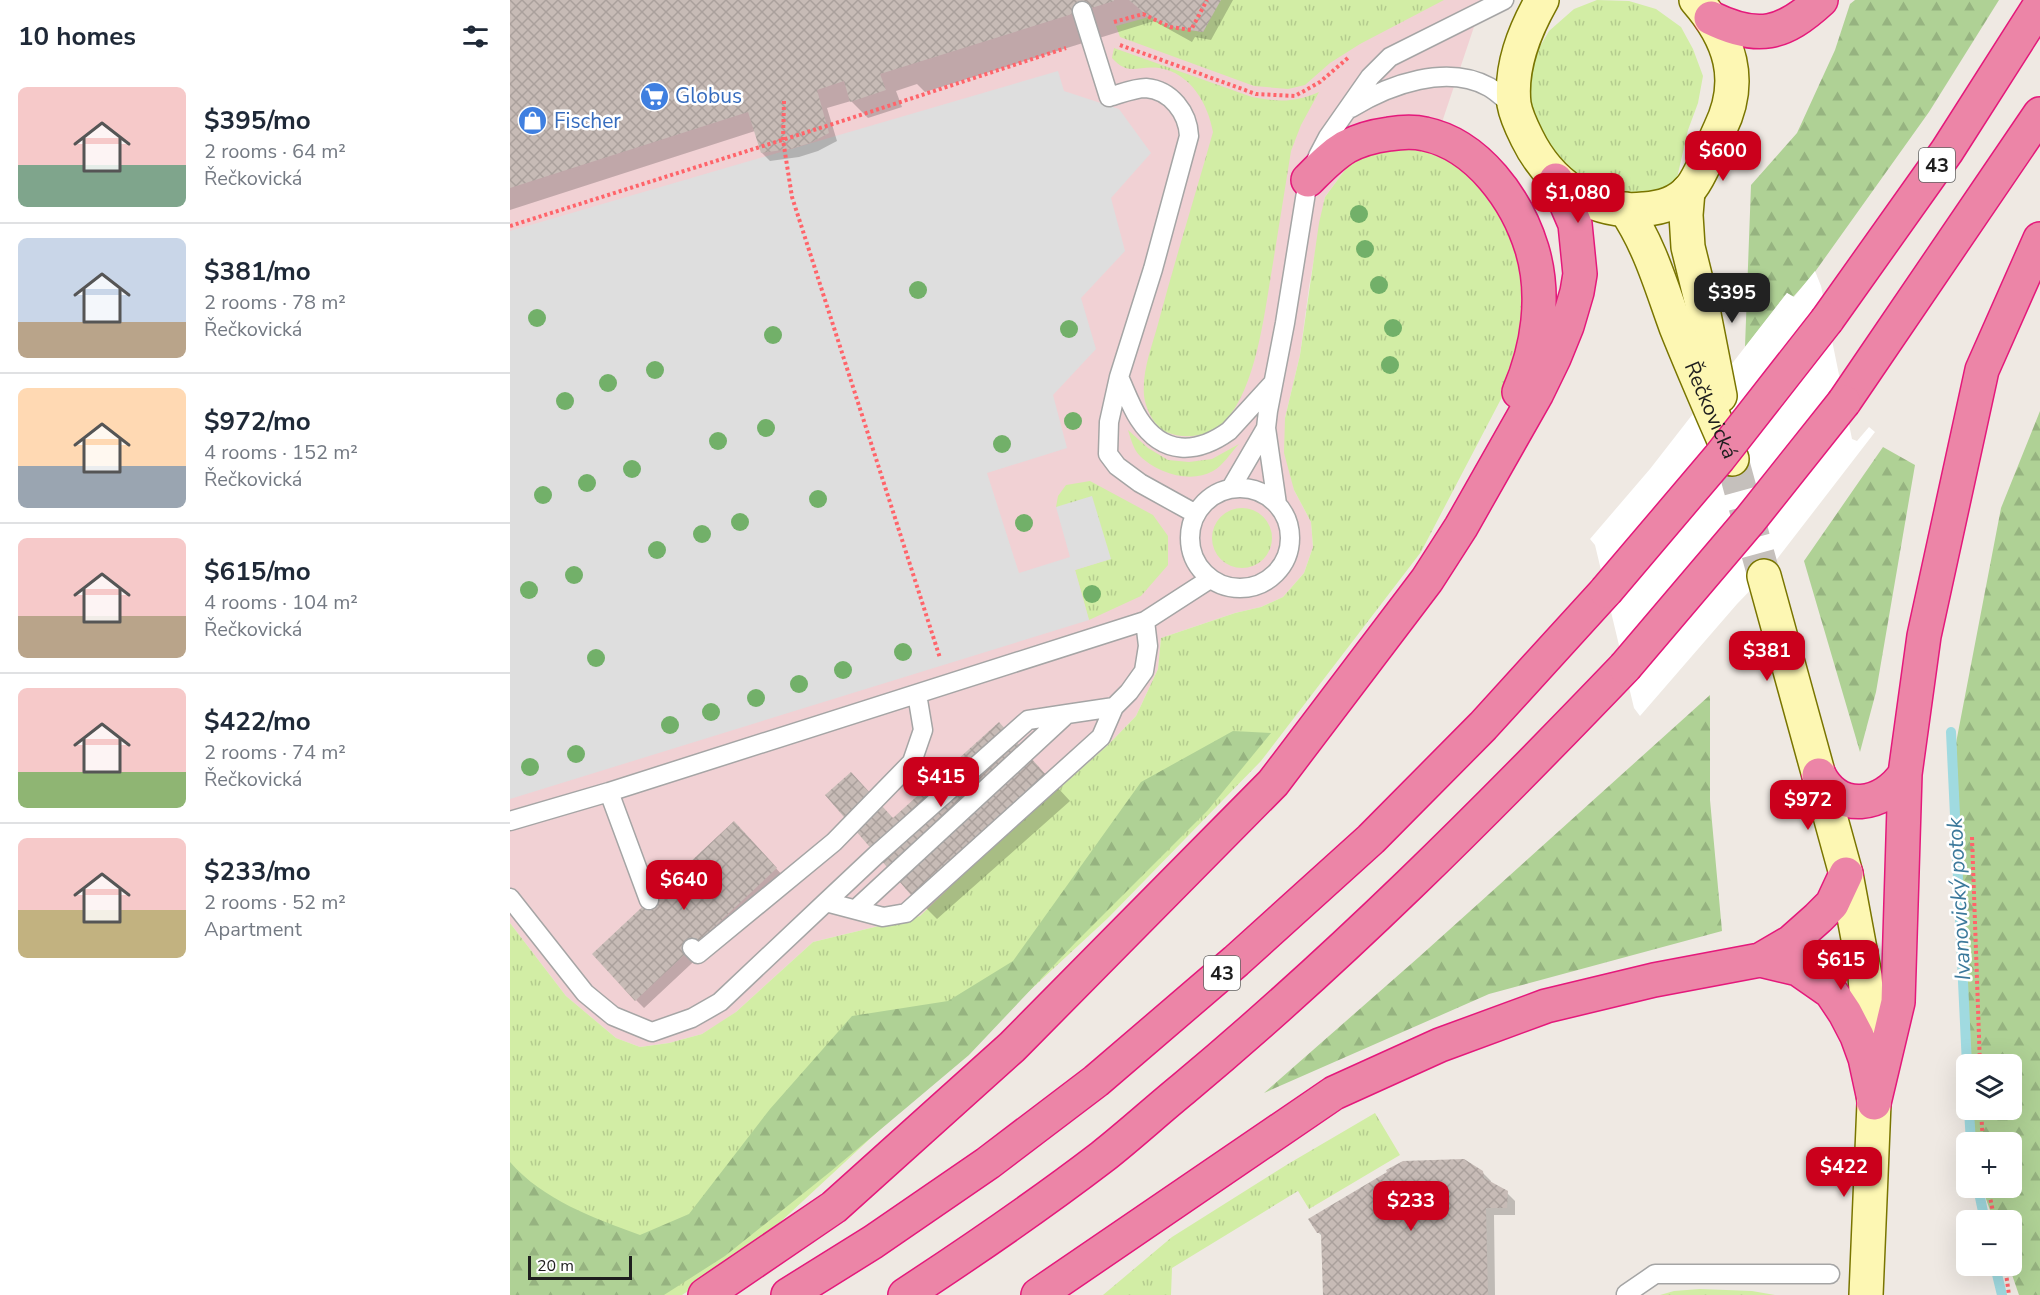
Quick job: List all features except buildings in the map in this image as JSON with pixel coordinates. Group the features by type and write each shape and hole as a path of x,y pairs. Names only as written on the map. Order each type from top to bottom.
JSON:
{"highway":[{"path":"1704,9 1731,28 1754,33 1772,31 1791,24 1821,0"},
{"name":"43","path":"788,1295 873,1242 988,1163 1095,1081 1218,976 1371,839 1483,726 1606,591 1719,458 1827,320 1947,151 2040,5"},
{"path":"905,1295 970,1253 1102,1156 1248,1035 1401,895 1514,782 1624,667 1750,520 1844,402 2040,114"},
{"path":"1308,180 1334,154 1362,140 1400,133 1427,134 1459,148 1475,159 1490,174 1506,196 1520,221 1532,249 1537,278 1539,305 1536,331 1530,361 1520,390 1470,489 1461,527"},
{"path":"705,1295 834,1207 1012,1047 1264,792 1427,580 1461,527 1538,393 1567,326 1580,274 1575,224 1556,180"},
{"path":"1874,1103 1898,1002 1905,774 1924,636 1982,370 2040,240"},
{"path":"1819,775 1825,787 1835,795 1861,802 1875,800 1887,794 1905,774"},
{"path":"1038,1295 1334,1093 1440,1045 1546,1006 1654,980 1760,960 1791,942 1832,904 1846,874"},
{"path":"1760,960 1798,969 1830,992 1845,1013 1857,1036 1865,1058 1874,1103"}],"street":[{"path":"1542,0 1522,43 1514,77 1515,107 1531,147 1540,162 1569,191 1602,206 1637,210 1663,206 1688,192 1725,119 1733,82 1730,61 1725,43 1704,9"},
{"name":"Řečkovická","path":"1625,209 1639,229 1651,255 1677,329 1732,459 1702,304 1688,247 1686,215 1688,192"},
{"path":"1764,576 1846,874 1865,976 1874,1103 1866,1295"}],"lane":[{"path":"1277,504 1266,428 1308,180 1328,137 1370,77 1397,53 1504,0"},
{"path":"1082,11 1109,97 1140,89 1148,88 1157,91 1175,101 1185,115 1189,126 1189,136 1153,269 1119,376 1108,422 1108,454 1117,466 1140,483 1196,514"},
{"path":"1347,110 1385,91 1426,78 1443,76 1460,76 1489,87 1515,107"},
{"path":"1119,376 1139,419 1148,431 1163,442 1181,448 1199,447 1229,431 1273,382"},
{"path":"1231,488 1266,428"},
{"path":"1231,488 1248,488 1264,493 1277,504 1286,517 1291,533 1290,550 1283,565 1272,577 1258,585 1242,588 1225,586 1210,579 1193,556 1191,527 1196,514 1205,502 1217,493 1231,488"},
{"path":"510,821 609,792 1145,621 1210,579"},
{"path":"826,902 883,916 906,913 1101,737 1114,707 1129,692 1144,671 1148,646 1145,621"},
{"path":"692,948 698,954 802,870 834,842 912,762 923,730 917,694"},
{"path":"510,898 585,993 613,1016 652,1032 692,1018 720,1002 876,855 1028,720 1114,707"},
{"path":"856,909 1067,714"},
{"path":"609,792 649,900"},
{"path":"1624,1295 1655,1274 1830,1274"}],"path":[{"path":"1106,24 1143,14 1170,27 1191,30 1207,0"},
{"path":"1112,42 1256,94 1295,96 1320,82 1351,56"},
{"path":"510,226 1070,46"},
{"path":"784,101 783,140 792,197 949,684"},
{"path":"1972,837 1980,1054"},
{"path":"2006,1276 2009,1295"}],"shaded area":[{"path":"510,0 1483,0 1433,149 1353,159 1325,197 1300,355 1285,418 1294,490 1311,522 1313,547 1304,573 1283,597 1261,607 1235,613 1161,638 1158,669 1136,716 1108,745 920,916 813,942 736,1012 702,1034 669,1043 640,1047 616,1038 566,996 510,923"},
{"path":"1058,71 1064,91 1119,109 1151,153 1111,198 1125,251 1081,298 1096,349 1053,395 1067,448 987,473 1019,573 1070,557 1056,507 1092,496 1111,559 1075,570 1089,620 510,799 510,231"}],"green space":[{"path":"1220,0 1444,0 1360,44 1330,63 1305,85 1288,89 1254,86 1120,37 1116,26 1149,17 1170,27 1203,32"},
{"path":"1597,0 1629,1 1656,9 1681,27 1693,49 1703,76 1698,103 1688,130 1677,178 1664,191 1637,194 1605,188 1573,172 1542,137 1531,103 1530,78 1535,55 1549,31 1574,9"},
{"path":"1855,0 1999,0 1929,112 1812,276 1793,297 1787,293 1745,347 1751,185 1797,133 1835,50 1850,4"},
{"path":"1114,48 1252,97 1286,100 1319,92 1301,125 1291,151 1263,324 1245,389 1236,407 1225,421 1212,431 1197,436 1173,434 1158,426 1146,405 1144,386 1150,350 1213,132 1211,121 1196,91 1180,76 1159,68 1129,69 1124,67 1112,58"},
{"path":"1420,146 1451,160 1477,183 1503,214 1523,268 1524,327 1512,378 1421,552 1261,761 1108,918 747,1253 682,1295 510,1295 510,923 566,996 616,1038 640,1047 669,1043 702,1034 736,1012 813,942 920,916 984,855 1108,745 1136,716 1158,669 1161,638 1235,613 1261,607 1283,597 1304,573 1313,547 1311,522 1294,490 1284,453 1285,418 1300,355 1319,223 1325,197 1353,159 1377,149"},
{"path":"2040,411 2040,1295 2019,1295 2012,1276 2022,1276 2022,1210 1990,1210 1986,1198 2022,1198 2022,1132 1973,1132 1972,1120 2022,1120 2022,1054 1970,1054 1956,743 2001,508"},
{"path":"1128,430 1148,448 1168,460 1189,462 1212,459 1239,444 1213,471 1195,477 1175,475 1155,467 1140,456 1132,444"},
{"path":"1883,447 1915,465 1876,692 1860,752 1804,561"},
{"path":"1090,481 1153,515 1168,536 1168,565 1141,596 1089,620 1075,570 1110,559 1056,507 1058,496 1066,485"},
{"path":"1242,508 1259,513 1267,521 1272,538 1267,555 1259,563 1242,568 1225,563 1217,555 1212,538 1217,521 1225,513"},
{"path":"1710,695 1710,800 1722,931 1489,994 1264,1093 1419,957"},
{"path":"1233,731 1271,733 1208,810 1075,943 969,1055 830,1172 725,1256 664,1295 510,1295 510,1162 538,1187 570,1206 640,1235 689,1214 770,1109 852,1016 948,1001 1013,961 1141,782"},
{"path":"1375,1113 1400,1155 1309,1209 1298,1191 1172,1268 1171,1295 1103,1295 1172,1237 1288,1164"},
{"path":"1700,1289 1752,1291 1775,1295 1660,1295 1674,1291"}],"pier":[{"path":"1815,271 1821,286 1852,439 1857,441 1869,427 1875,432 1764,576 1640,716 1634,708 1595,545 1590,539 1650,469 1787,293 1794,297"}],"waterway":[{"name":"Ivanovický potok","path":"1951,732 1966,1054"},
{"name":"Ivanovický potok","path":"1970,1120 1970,1132"},
{"name":"Ivanovický potok","path":"1980,1198 1983,1210"},
{"name":"Ivanovický potok","path":"1997,1276 2002,1295"}],"tunnel":[{"path":"1732,459 1764,576"}],"place":[{"name":"Globus","path":"654,96"},
{"name":"Fischer","path":"533,121"}]}
